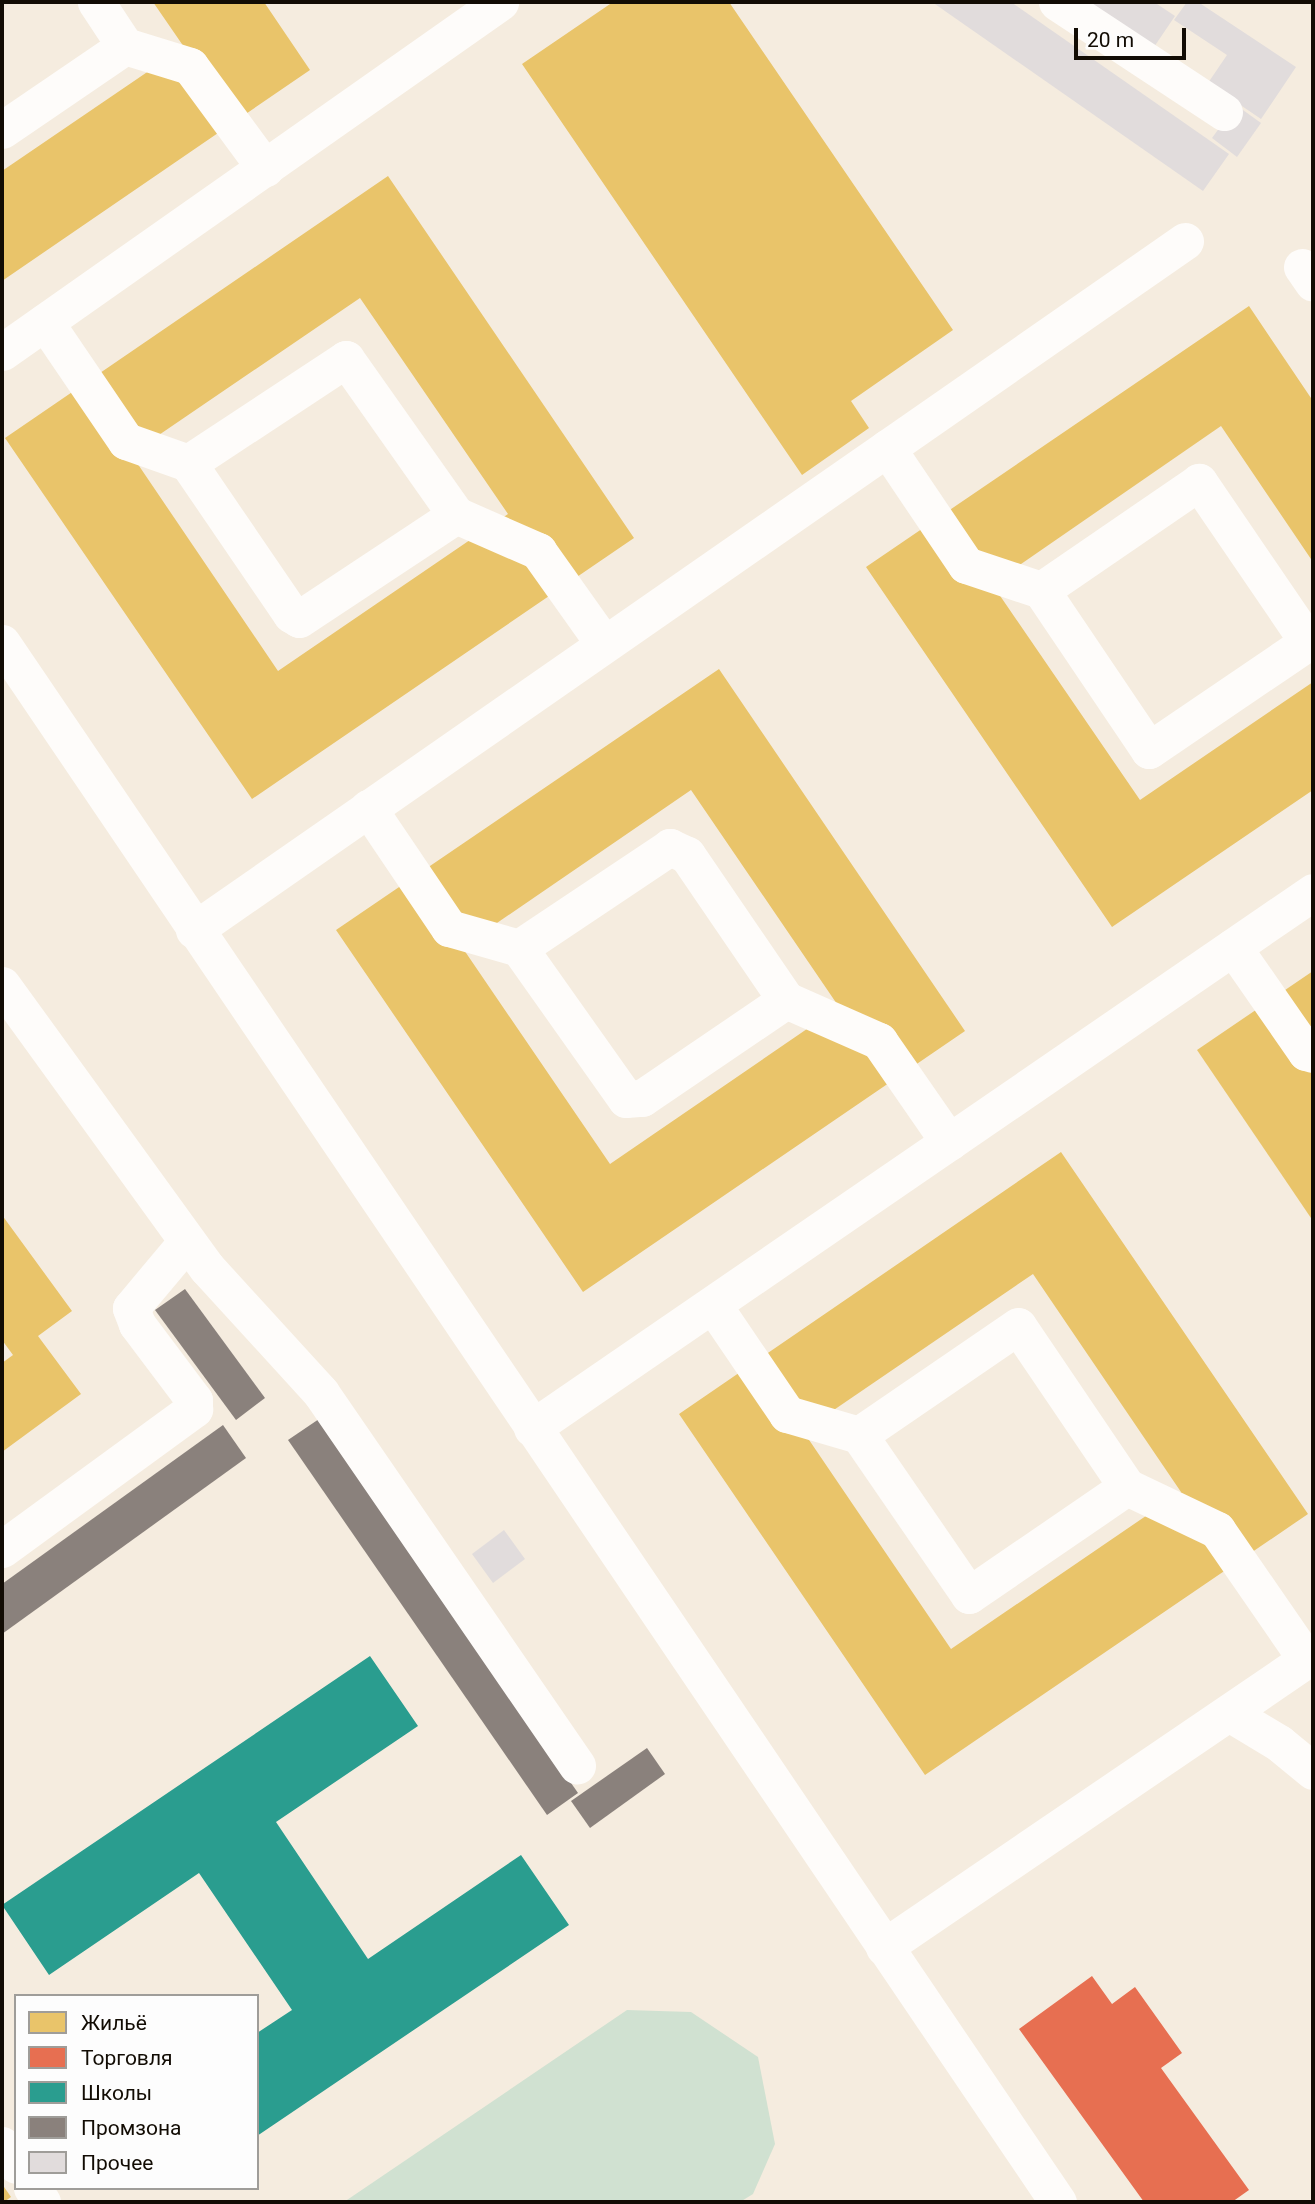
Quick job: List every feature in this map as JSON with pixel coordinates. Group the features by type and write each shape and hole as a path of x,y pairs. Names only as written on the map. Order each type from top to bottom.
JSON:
{"street":[{"path":"96,2 125,46 190,66 265,168"},
{"path":"2,352 500,2"},
{"path":"1057,2 1224,112"},
{"path":"2,131 125,46"},
{"path":"194,930 1185,241"},
{"path":"45,322 126,441 188,463 291,614 299,619 456,515"},
{"path":"188,463 346,359 456,515 538,551 604,644"},
{"path":"887,448 966,565 1041,590 1149,750 1311,643 1199,482 1041,590"},
{"path":"2,643 1058,2202"},
{"path":"368,808 449,928 519,948 619,1095 633,1101 786,1000"},
{"path":"519,948 670,847 687,855 786,1000 879,1041 949,1142"},
{"path":"532,1428 1313,892"},
{"path":"1233,947 1306,1052 1313,1054"},
{"path":"2,985 187,1241 321,1393 577,1765"},
{"path":"2,1549 194,1409 194,1400 137,1324 131,1308 187,1241"},
{"path":"713,1305 788,1414 859,1435 969,1595 1127,1487"},
{"path":"859,1435 1018,1326 1127,1487 1217,1530 1310,1657 884,1947"},
{"path":"1229,1713 1279,1743 1313,1771"},
{"path":"2,2146 14,2162"}],"green space":[{"path":"627,2010 691,2012 758,2057 775,2144 753,2194 740,2202 344,2202"}],"building: Жильё":[{"path":"153,2 264,2 310,70 2,281 2,171 184,47"},
{"path":"613,2 729,2 953,330 851,401 869,428 802,475 522,64"},
{"path":"388,176 634,538 252,799 5,438","holes":["360,298 508,514 278,671 131,454"]},
{"path":"1249,306 1313,401 1313,562 1221,426 992,584 1140,800 1313,682 1313,790 1112,927 866,567"},
{"path":"719,669 965,1031 583,1292 336,930","holes":["691,790 839,1007 610,1164 462,947"]},
{"path":"1313,971 1313,1221 1197,1050"},
{"path":"1061,1152 1308,1514 925,1775 679,1414","holes":["1033,1274 1181,1492 951,1649 803,1431"]},
{"path":"2,1215 72,1311 38,1336 81,1394 2,1452 2,1363 13,1355 2,1340"},
{"path":"2,2184 11,2197 4,2202 2,2202"}],"building: Торговля":[{"path":"1092,1976 1112,2004 1135,1987 1182,2053 1161,2068 1249,2190 1232,2202 1144,2202 1019,2029"}],"building: Школы":[{"path":"370,1656 418,1726 276,1822 368,1959 521,1855 569,1925 259,2135 259,2032 292,2010 199,1873 49,1975 2,1905"}],"building: Промзона":[{"path":"185,1289 265,1398 236,1420 155,1310"},
{"path":"319,1419 578,1793 547,1815 288,1440"},
{"path":"223,1425 246,1458 2,1634 2,1584"},
{"path":"647,1748 665,1774 590,1828 571,1801"}],"building: Прочее":[{"path":"932,2 1011,2 1229,154 1203,191"},
{"path":"1079,2 1154,2 1175,16 1152,50"},
{"path":"1187,2 1198,2 1296,67 1261,119 1208,83 1227,55 1174,20"},
{"path":"1236,105 1261,123 1237,157 1212,138"},
{"path":"504,1530 525,1559 493,1583 472,1554"}]}
